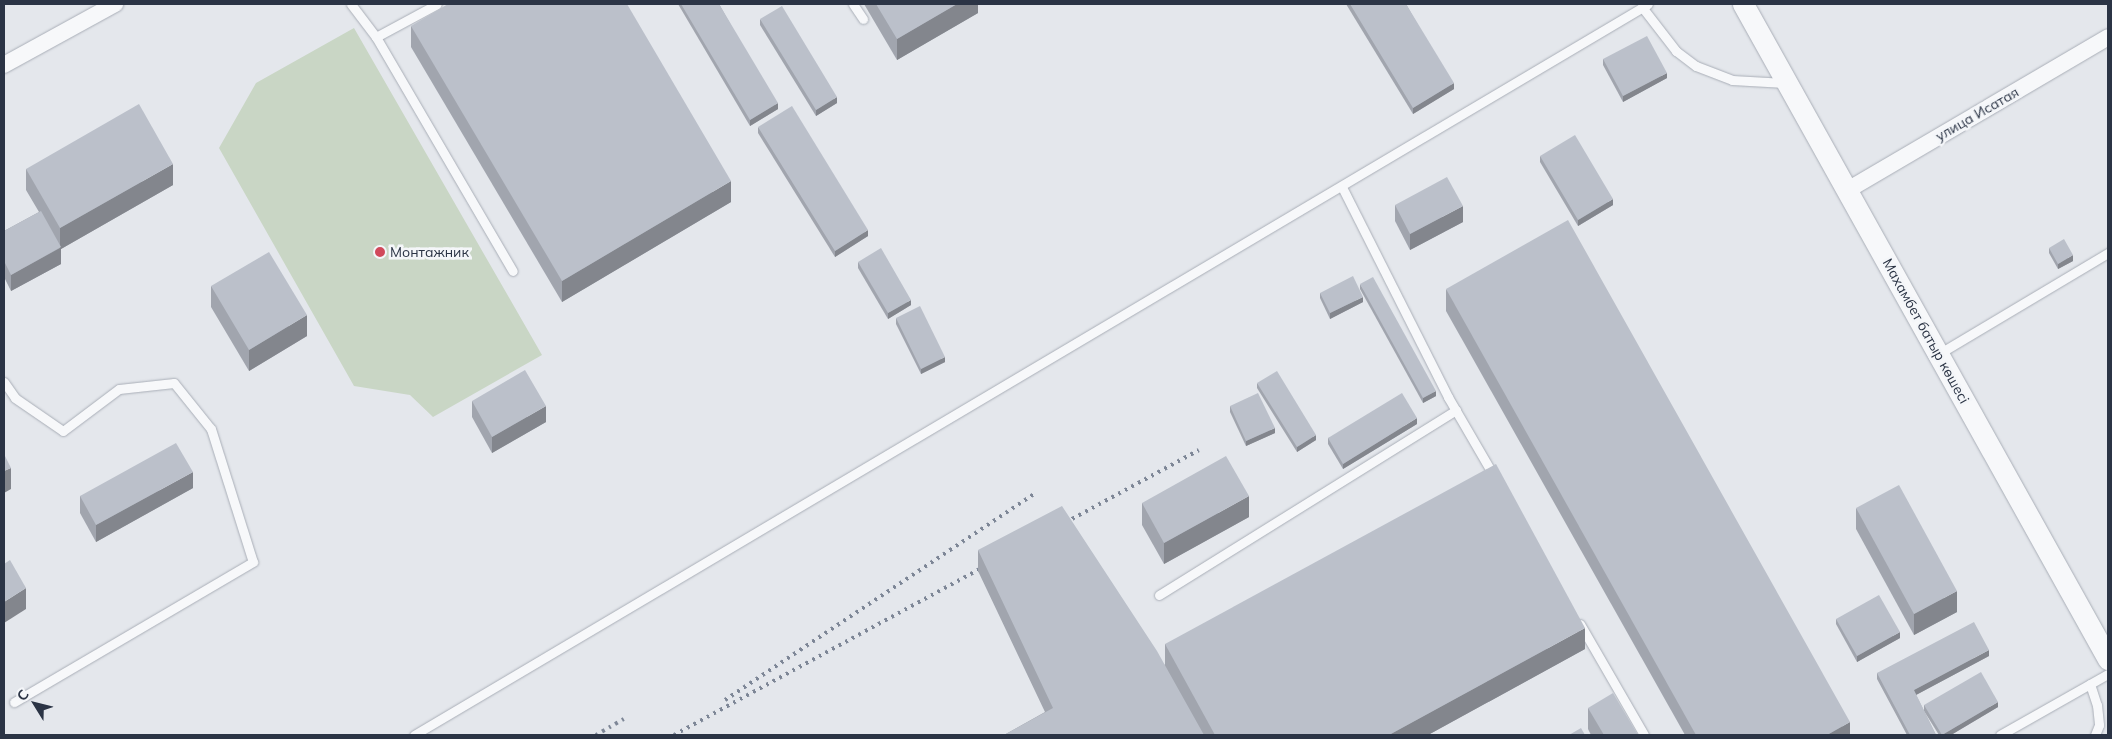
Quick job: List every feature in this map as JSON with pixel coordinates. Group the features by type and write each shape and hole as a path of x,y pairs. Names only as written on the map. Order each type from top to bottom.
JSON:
{"street":[{"path":"4,65 115,4"},
{"name":"Махамбет батыр көшесі","path":"1743,4 1846,191 1940,353 2059,574 2108,659"},
{"name":"улица Исатая","path":"1846,191 2108,37"}],"lane":[{"path":"351,4 376,37 513,271"},
{"path":"376,37 438,4"},
{"path":"853,4 863,19"},
{"path":"414,735 1342,187 1645,5 1676,52 1696,66 1732,80 1787,83"},
{"path":"1342,187 1456,410 1500,487"},
{"path":"1940,353 2108,253"},
{"path":"4,382 16,398 64,431 119,389 174,383 210,429 253,562 14,702"},
{"path":"1160,596 1456,410"},
{"path":"1575,615 1644,735"},
{"path":"2000,735 2108,674"},
{"path":"2090,684 2097,705 2099,725 2095,735"}],"green space":[{"name":"Монтажник","path":"354,28 542,355 433,417 410,395 354,386 219,148 256,83"}],"building":[{"path":"448,4 627,4 731,181 562,281 411,26"},
{"path":"681,4 719,4 778,103 750,120"},
{"path":"876,4 957,4 897,39"},
{"path":"1350,4 1406,4 1454,83 1413,108"},
{"path":"782,6 837,97 816,110 760,19"},
{"path":"1647,36 1667,73 1623,96 1603,59"},
{"path":"139,104 173,164 60,228 26,169"},
{"path":"792,106 868,230 835,251 758,127"},
{"path":"1575,135 1613,199 1578,220 1540,156"},
{"path":"1447,177 1463,206 1410,234 1395,205"},
{"path":"41,211 61,247 11,275 4,261 4,231"},
{"path":"1568,220 1850,722 1827,735 1696,735 1446,289"},
{"path":"2064,239 2073,255 2058,264 2049,248"},
{"path":"881,248 911,300 888,313 858,262"},
{"path":"269,252 307,315 249,350 211,286"},
{"path":"1353,276 1363,297 1330,313 1320,293"},
{"path":"1373,277 1436,391 1423,398 1360,284"},
{"path":"920,306 945,357 921,369 896,318"},
{"path":"525,370 546,406 492,437 472,401"},
{"path":"1277,371 1316,435 1297,447 1257,383"},
{"path":"1258,393 1275,428 1246,441 1230,406"},
{"path":"1402,393 1417,418 1343,464 1328,438"},
{"path":"176,443 193,472 96,525 80,496"},
{"path":"4,454 11,468 4,471"},
{"path":"1226,456 1249,496 1164,543 1142,503"},
{"path":"1496,464 1585,628 1389,735 1215,735 1165,644"},
{"path":"1899,485 1957,591 1914,614 1856,508"},
{"path":"1062,506 1157,651 1204,735 1004,735 1053,708 978,550"},
{"path":"10,560 26,588 4,602 4,564"},
{"path":"1879,595 1900,632 1857,656 1836,619"},
{"path":"1974,622 1989,650 1914,690 1936,735 1910,735 1877,673"},
{"path":"1981,672 1998,702 1942,735 1924,705"},
{"path":"1613,693 1638,735 1604,735 1588,708"},
{"path":"1581,728 1585,735 1569,735"}],"railway":[{"path":"1059,526 1199,450"},
{"path":"725,700 1035,493"},
{"path":"674,735 991,563"},
{"path":"596,735 625,718"}],"place":[{"name":"Монтажник","path":"380,252"}]}
